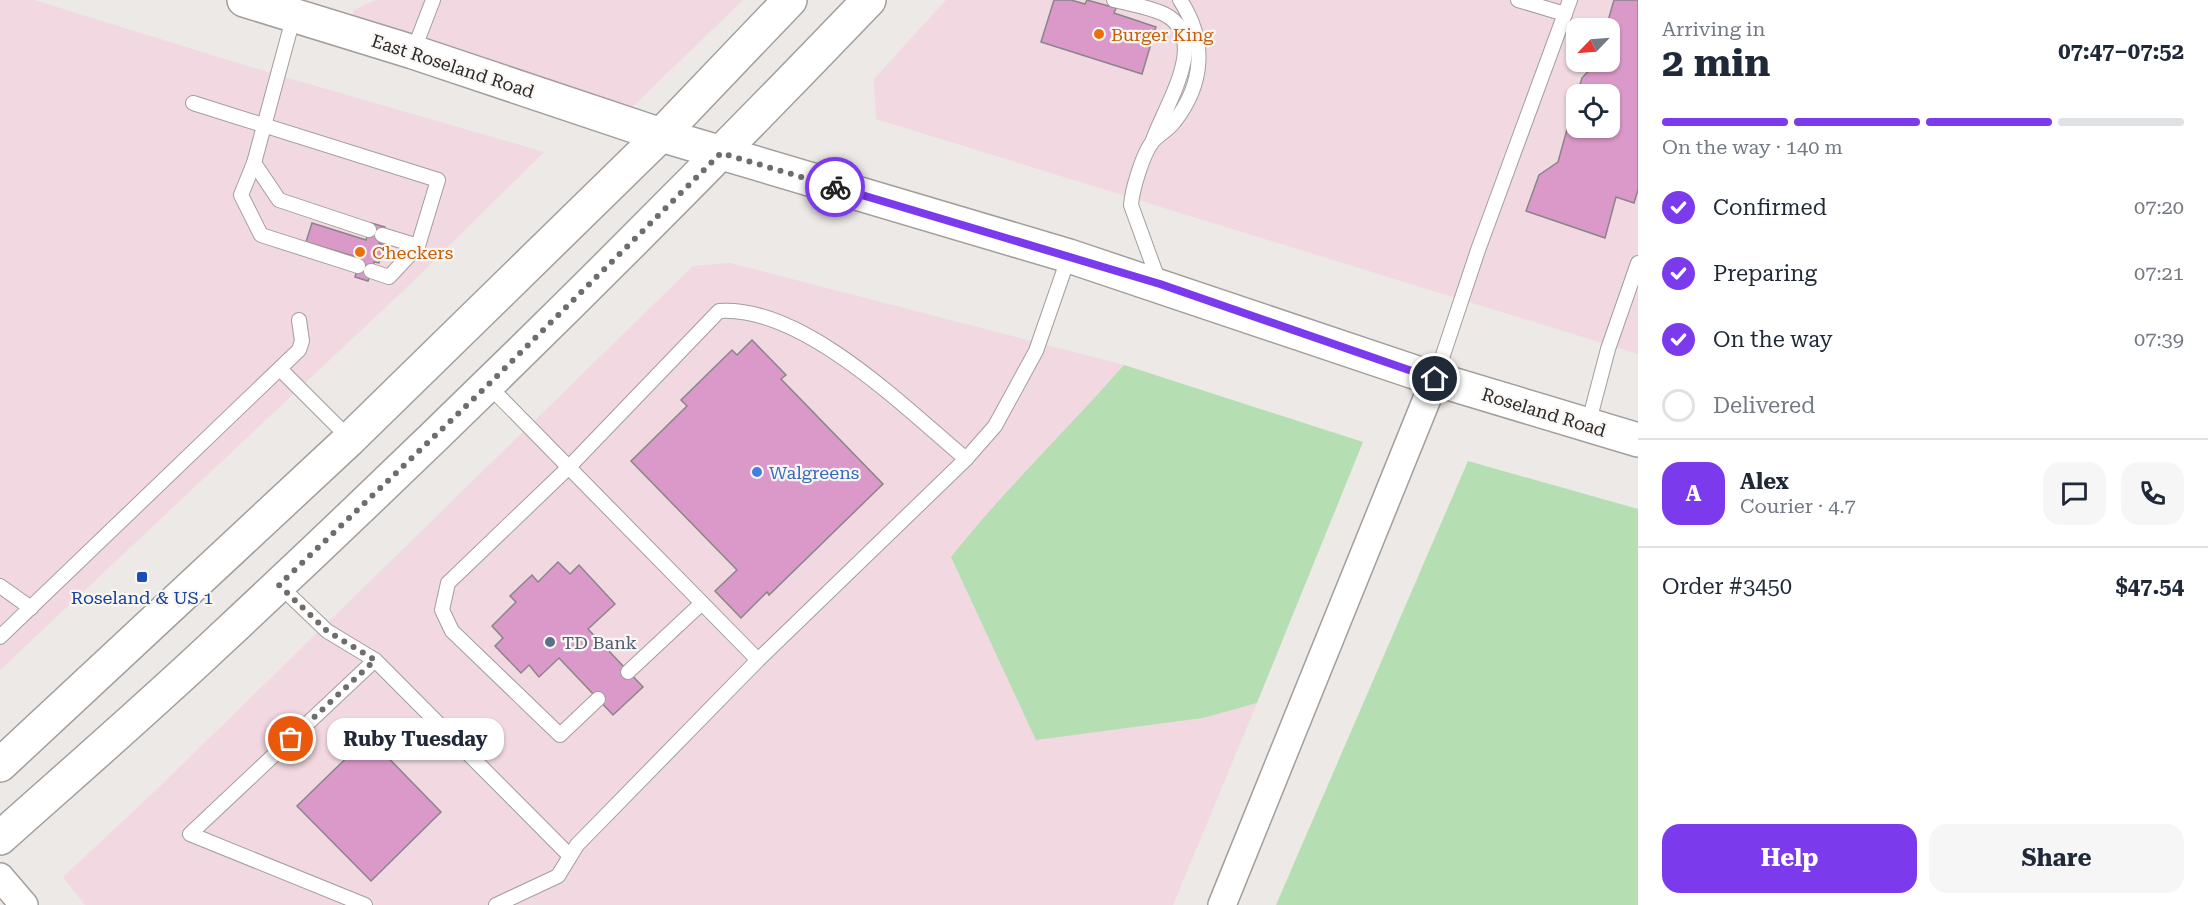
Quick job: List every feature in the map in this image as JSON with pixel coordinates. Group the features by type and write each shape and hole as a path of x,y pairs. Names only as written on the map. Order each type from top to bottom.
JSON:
{"main road":[{"name":"East Roseland Road","path":"244,0 413,52 661,135"},
{"path":"1,766 350,439 661,135 790,0"},
{"path":"0,838 279,585 488,385 721,153 869,0"},
{"name":"Roseland Road","path":"661,135 1160,284 1435,379 1638,440"}],"street":[{"path":"1221,905 1435,379"},
{"path":"0,877 24,905"}],"lane":[{"path":"413,52 433,0"},
{"path":"1114,0 1163,14 1174,21 1183,35 1186,48 1177,91 1162,114 1132,193 1131,206 1160,284"},
{"path":"1152,142 1173,124 1184,107 1195,86 1200,64 1198,34 1180,0"},
{"path":"1518,0 1565,14"},
{"path":"1435,379 1478,250 1570,0"},
{"path":"193,104 264,126 438,180 418,246 389,276 261,235 241,195 254,163 264,126 294,15"},
{"path":"254,163 279,200 418,246"},
{"path":"496,905 558,876 577,845 758,660 966,459 995,426 1035,351 1070,256"},
{"path":"1588,425 1608,349 1638,263"},
{"path":"598,699 560,735 452,631 442,610 448,583 568,467 719,311 740,310 781,324 834,351 966,459"},
{"path":"0,637 298,350 302,341 299,320"},
{"path":"280,369 350,439"},
{"path":"488,385 758,660"},
{"path":"279,585 327,631 375,660 570,856"},
{"path":"0,586 31,608"},
{"path":"628,672 702,603"},
{"path":"365,905 190,834 375,660"}],"shaded area":[{"path":"0,0 34,0 254,68 544,152 404,290 0,670"},
{"path":"376,0 743,0 631,108 352,16 354,10"},
{"path":"946,0 1638,0 1638,354 876,119 874,79"},
{"path":"730,263 1124,365 1065,432 1036,740 1203,718 1257,703 1173,905 85,905 63,877 152,794 693,266"}],"green space":[{"path":"1124,365 1363,442 1257,703 1203,718 1036,740 951,557 993,507"},
{"path":"1468,461 1638,509 1638,905 1276,905"}],"building":[{"name":"Burger King","path":"1054,0 1071,0 1085,4 1087,0 1116,8 1114,13 1156,27 1142,74 1041,42"},
{"path":"1614,0 1638,0 1638,190 1634,203 1616,197 1605,238 1526,211 1539,175 1558,162 1566,133 1566,138 1620,138 1620,84 1580,84 1588,72 1620,72 1620,18 1609,18"},
{"name":"Checkers","path":"312,223 366,240 371,223 385,227 379,243 384,245 379,263 374,262 368,281 355,277 360,258 306,242"},
{"name":"Walgreens","path":"752,340 786,375 781,379 883,484 769,595 767,592 741,618 715,591 737,570 631,461 687,406 681,400 732,350 737,355"},
{"name":"TD Bank","path":"558,562 570,574 579,565 615,604 588,629 643,687 613,715 559,658 539,677 529,665 521,673 495,646 503,638 492,626 516,602 510,596 532,575 538,582"},
{"path":"368,737 441,812 371,881 297,806"}],"way so far":[{"path":"291,739 375,660 327,631 279,585 488,385 721,153 835,187"}],"place":[{"name":"Burger King","path":"1099,34"},
{"name":"Checkers","path":"360,252"},
{"name":"Walgreens","path":"757,472"},
{"name":"Roseland & US 1","path":"142,577"},
{"name":"TD Bank","path":"550,642"},
{"name":"Ruby Tuesday","path":"291,739"}],"route":[{"path":"835,187 1160,284 1435,379"}]}
